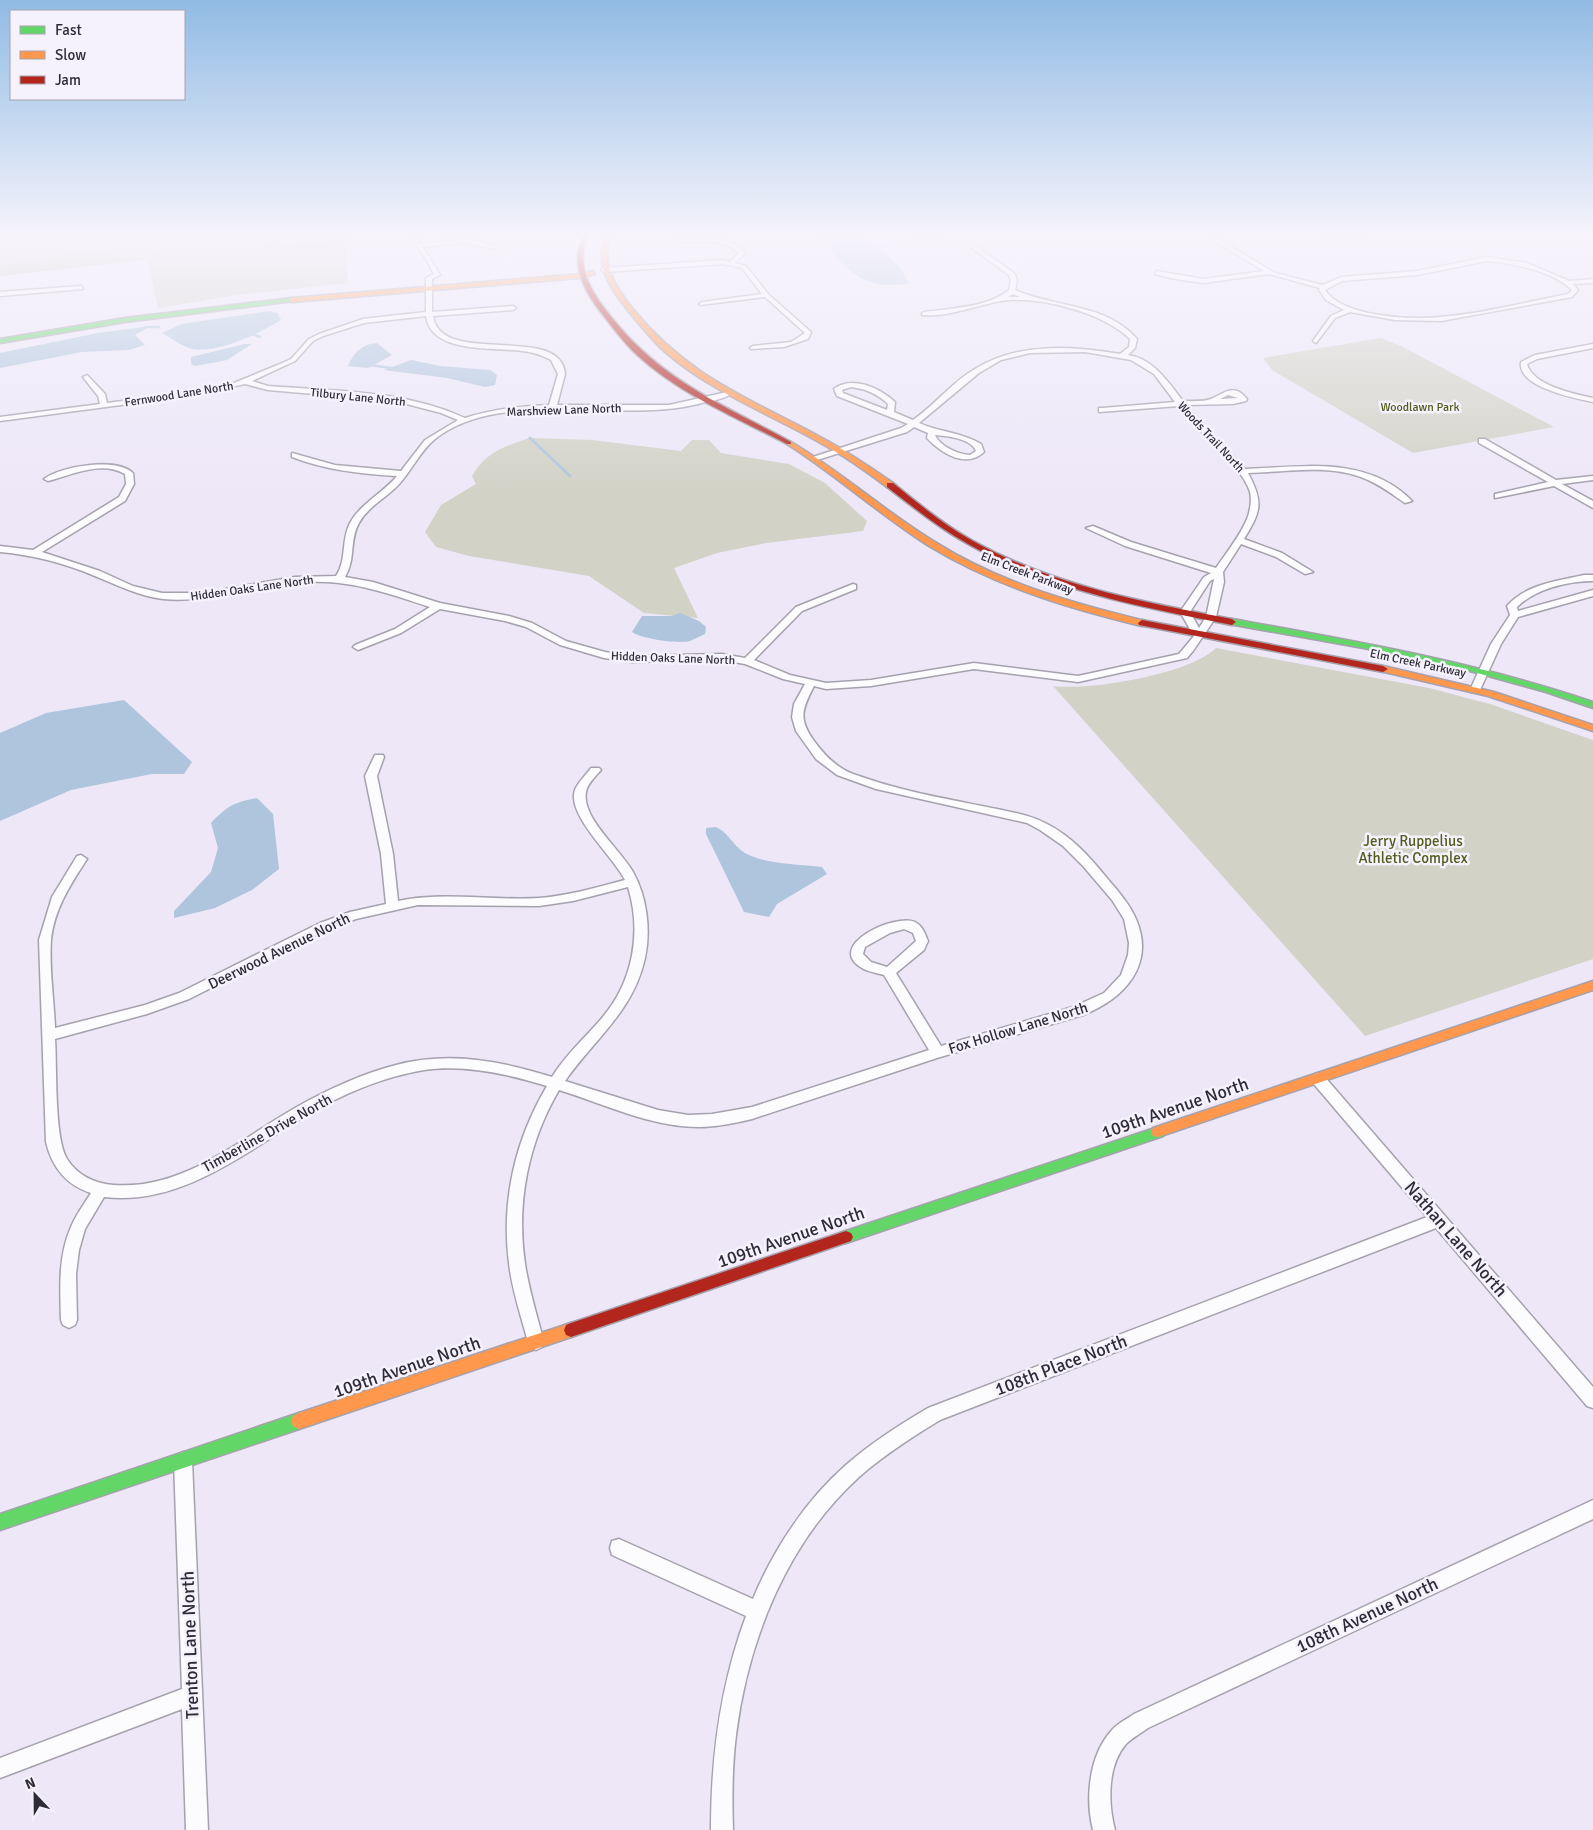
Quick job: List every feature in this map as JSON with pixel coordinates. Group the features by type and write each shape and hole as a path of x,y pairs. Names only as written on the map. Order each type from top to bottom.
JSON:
{"street":[{"path":"0,337 98,321"},
{"path":"0,341 117,321"},
{"name":"Fernwood Lane North","path":"0,419 202,392 247,382 293,360 311,340 333,330 365,321"},
{"path":"431,321 432,329 445,338 468,344 523,349 553,359 561,370 552,408"},
{"name":"Elm Creek Parkway","path":"609,321 617,334 651,366 698,398 814,458 847,479 903,524 937,548 994,577 1028,591 1102,614 1199,636 1356,664 1475,690 1593,728"},
{"name":"Elm Creek Parkway","path":"636,321 649,338 684,368 723,391 840,450 870,469 947,528 1012,563 1095,592 1185,612 1412,654 1483,670 1593,705"},
{"path":"753,348 792,344 808,337 806,330 796,321"},
{"path":"1110,321 1130,334 1134,340 1132,348 1122,356"},
{"path":"1316,341 1330,321"},
{"path":"1593,346 1535,357 1524,363 1523,369 1526,374 1546,386 1593,400"},
{"name":"Woods Trail North","path":"814,458 904,430 914,424 976,371 1000,358 1048,350 1085,350 1122,356 1142,362 1158,372 1180,405 1244,471 1254,492 1255,501 1252,519 1218,572 1207,579 1185,612"},
{"path":"87,377 102,396 104,406"},
{"name":"Tilbury Lane North","path":"247,382 268,388 397,400 437,408 466,421"},
{"path":"890,413 892,404 876,392 853,385 838,389 840,394 890,413 932,432 954,435 970,441 978,446 980,452 972,457 955,455 934,441 930,436 932,432"},
{"name":"Marshview Lane North","path":"339,579 350,558 350,536 355,523 364,511 404,474 416,454 434,436 466,421 504,412 552,408 660,408 723,391"},
{"path":"1102,410 1213,401"},
{"path":"1482,441 1593,505"},
{"path":"295,455 334,468 404,474"},
{"path":"35,553 122,499 130,484 129,473 116,466 91,468 48,479"},
{"path":"1244,471 1329,468 1349,470 1372,478 1408,501"},
{"path":"1498,496 1554,483 1593,478"},
{"path":"1090,528 1143,549 1218,572"},
{"path":"1239,540 1279,554 1308,572"},
{"name":"Hidden Oaks Lane North","path":"0,549 35,553 138,590 162,596 202,596 295,580 339,579 370,584 438,606 506,618 529,625 563,643 617,658 653,659 710,656 747,661 811,683 849,686 974,666 1078,679 1183,656 1196,643 1199,636"},
{"name":"Woods Trail North","path":"1199,636 1211,617 1219,582 1218,572"},
{"path":"1515,615 1512,606 1520,597 1533,591 1584,578 1593,578"},
{"path":"747,661 799,609 853,587"},
{"path":"1475,690 1496,644 1515,615 1593,593"},
{"path":"358,647 406,627 438,606"},
{"path":"1185,612 1199,636"},
{"name":"Fox Hollow Lane North","path":"554,1084 668,1118 697,1121 721,1120 752,1113 1086,1008 1116,990 1129,974 1137,951 1135,930 1120,901 1077,850 1049,828 1011,814 863,782 830,765 810,745 801,731 797,718 799,704 811,683"},
{"path":"379,757 371,776 387,854 392,905"},
{"path":"536,1342 517,1264 514,1219 518,1178 527,1140 554,1084 578,1053 610,1018 626,990 636,965 641,940 638,898 632,882 621,862 589,820 581,802 580,790 595,770"},
{"name":"Timberline Drive North","path":"81,859 57,896 49,918 45,940 54,1149 61,1165 74,1178 100,1191 149,1190 182,1179 250,1145 277,1126 315,1104 358,1083 398,1069 432,1064 465,1064 492,1067 554,1084"},
{"name":"Deerwood Avenue North","path":"50,1035 184,996 324,926 354,915 392,905 445,900 539,902 573,897 632,882"},
{"path":"889,972 919,947 922,941 921,933 915,928 906,924 895,925 860,944 857,949 860,961 889,972 938,1053"},
{"name":"109th Avenue North","path":"0,1522 1593,985"},
{"name":"Nathan Lane North","path":"1318,1079 1593,1400"},
{"path":"69,1320 68,1280 70,1253 78,1229 100,1191"},
{"name":"108th Place North","path":"722,1830 724,1742 736,1672 757,1611 786,1552 841,1482 886,1445 934,1414 1440,1220"},
{"name":"Trenton Lane North","path":"183,1461 191,1696 198,1830"},
{"name":"108th Avenue North","path":"1104,1830 1101,1822 1099,1792 1105,1764 1118,1738 1141,1721 1593,1509"},
{"path":"619,1548 757,1611"},
{"path":"0,1768 191,1696"}],"green space":[{"name":"Woodlawn Park","path":"1381,338 1403,347 1554,427 1413,453 1272,370 1263,358"},
{"path":"530,438 592,440 681,451 692,440 709,440 721,453 789,464 825,483 867,521 863,531 766,543 717,553 674,568 698,618 644,613 589,576 469,556 436,547 425,532 441,505 476,484 472,476 483,461 504,447"},
{"name":"Jerry Ruppelius Athletic Complex","path":"1216,648 1429,688 1490,704 1593,740 1593,959 1365,1036 1053,686 1090,686 1139,679 1185,666"}],"water":[{"path":"199,321 279,321 239,341 204,349 189,348 162,333 181,324"},
{"path":"151,326 135,335 145,345 129,350 82,352 0,368 0,353 98,333"},
{"path":"377,343 392,355 368,368 348,366 359,350 367,345"},
{"path":"252,344 227,360 195,366 191,364 191,357"},
{"path":"411,360 440,366 490,370 497,375 495,385 485,387 447,378 384,370"},
{"path":"680,613 699,621 706,627 705,634 690,641 677,642 652,639 632,632 642,616 671,616"},
{"path":"124,700 192,762 184,774 152,774 71,790 0,821 0,733 46,713"},
{"path":"257,798 273,814 279,869 252,890 215,908 174,918 174,911 211,872 218,848 211,823 231,806 242,801"},
{"path":"715,827 720,829 741,850 754,857 773,862 822,867 827,874 777,904 769,917 744,912 706,834 706,828"}],"waterway":[{"path":"145,327 159,327"},
{"path":"250,333 260,337"},
{"path":"370,365 391,368"},
{"path":"530,438 570,476"}],"traffic: fast":[{"path":"0,341 117,321"},
{"path":"1232,622 1460,666 1505,677 1593,705"},
{"path":"846,1237 1158,1132"},
{"path":"0,1522 299,1421"}],"traffic: slow":[{"path":"640,321 666,349 688,367 736,396 827,443 890,485"},
{"path":"789,443 808,454 914,532 981,571 1060,602 1142,623"},
{"path":"1383,669 1491,694 1593,728"},
{"path":"1158,1132 1593,985"},
{"path":"299,1421 571,1330"}],"traffic: jam":[{"path":"611,321 638,352 660,371 708,400 789,443"},
{"path":"890,485 960,537 1001,559 1033,572 1065,584 1132,602 1232,622"},
{"path":"1142,623 1383,669"},
{"path":"571,1330 846,1237"}]}
